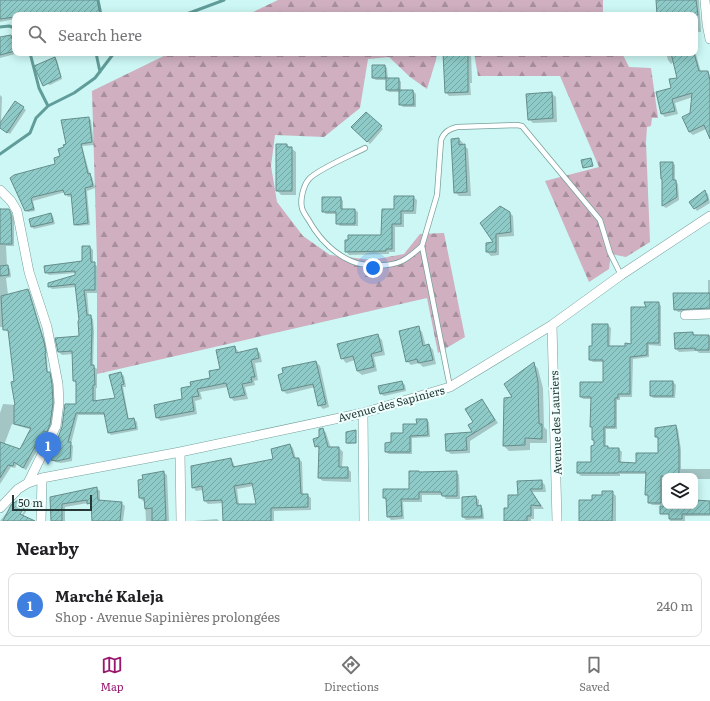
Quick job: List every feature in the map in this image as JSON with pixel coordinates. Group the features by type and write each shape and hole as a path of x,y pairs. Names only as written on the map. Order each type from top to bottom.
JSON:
{"street":[{"path":"707,6 710,39"},
{"path":"0,190 11,201 17,211 29,272 47,327 58,384 59,403 56,426 28,483 18,489 0,508"},
{"name":"Avenue des Sapiniers","path":"28,483 42,478 180,452 364,413 450,387 552,325 710,216"},
{"path":"685,315 710,314"},
{"name":"Avenue des Lauriers","path":"552,325 557,521"},
{"path":"364,413 364,521"},
{"path":"180,452 181,521"},
{"path":"41,521 42,478"}],"lane":[{"path":"450,387 422,246 437,195 441,140 443,135 451,128 522,126 600,220 610,253 621,276"},
{"path":"365,148 317,173 309,179 302,193 302,209 312,225 330,248 352,262 364,265 390,264 402,261 422,246"}],"green space":[{"path":"278,0 603,0 603,12 253,12"},
{"path":"164,56 437,56 427,89 410,77 389,57 368,59 360,108 324,137 275,135 271,166 277,202 303,236 330,255 372,260 404,254 420,234 444,233 465,337 438,353 427,298 97,374 97,259 92,91"},
{"path":"475,56 624,56 629,67 651,68 658,118 652,118 651,126 647,127 646,142 650,242 626,257 611,254 609,269 589,282 545,181 599,167 560,76 478,76"}],"building":[{"path":"0,0 97,0 99,12 12,12 12,17 0,19"},
{"path":"656,0 696,0 698,12 657,12"},
{"path":"11,35 12,52 0,55 0,37"},
{"path":"443,56 468,56 468,92 445,93"},
{"path":"672,56 695,56 699,71 708,71 710,81 710,139 704,125 689,132 682,117 690,113 692,93 672,99 675,111 661,114 656,92 671,88 669,79 677,78"},
{"path":"55,57 61,77 43,86 34,66"},
{"path":"372,65 385,65 386,78 372,78"},
{"path":"386,78 399,78 399,90 386,90"},
{"path":"399,90 413,90 414,105 399,105"},
{"path":"552,92 553,118 528,120 526,94"},
{"path":"15,101 24,107 7,133 0,128 0,123"},
{"path":"366,112 382,126 367,142 351,127"},
{"path":"89,117 92,142 81,144 88,174 90,173 93,186 85,188 88,223 74,225 71,194 65,195 63,190 33,197 31,199 34,209 25,211 10,178 14,175 55,164 54,158 60,156 58,149 64,147 63,145 66,144 61,120"},
{"path":"459,138 459,145 465,144 467,192 454,193 451,139"},
{"path":"276,144 287,144 287,147 292,147 292,191 276,191"},
{"path":"591,158 593,166 583,168 581,160"},
{"path":"660,162 673,162 673,180 676,180 677,197 662,206 662,179"},
{"path":"705,190 708,200 694,209 689,202"},
{"path":"394,196 414,196 413,211 401,211 401,224 392,224 392,249 386,249 386,251 345,252 345,240 348,240 348,235 381,235 382,209 394,209"},
{"path":"322,197 341,197 341,209 355,209 355,224 336,224 336,212 322,212"},
{"path":"500,206 510,212 511,232 496,234 496,252 486,252 486,243 493,242 480,223"},
{"path":"0,209 9,209 11,213 12,244 0,244"},
{"path":"51,213 53,222 31,227 29,219"},
{"path":"82,246 90,246 91,262 95,262 95,290 84,290 87,315 91,315 91,365 94,365 95,385 93,385 93,401 115,398 109,375 121,372 124,384 121,385 128,419 134,418 136,428 108,433 104,413 76,413 68,442 71,442 70,458 57,461 51,460 52,454 62,427 65,404 76,404 76,381 73,381 72,351 58,352 55,338 79,336 79,320 75,284 48,287 48,283 75,275 75,271 45,273 44,266 82,261"},
{"path":"8,265 9,275 0,276 0,266"},
{"path":"28,289 44,342 47,372 50,372 53,403 50,424 47,432 44,431 23,468 14,462 13,466 8,465 0,478 0,442 20,449 31,428 14,424 15,405 11,382 14,381 8,330 3,330 1,296"},
{"path":"673,293 710,293 710,308 674,310"},
{"path":"644,302 659,302 659,343 647,343 647,355 630,357 630,394 618,394 618,398 615,398 615,427 604,427 604,446 608,446 608,448 619,448 619,462 636,463 636,453 658,453 658,437 655,437 655,428 676,425 679,447 679,473 662,473 661,503 648,503 648,495 645,495 646,472 577,473 577,462 591,462 591,446 594,445 594,440 592,440 592,427 590,427 591,397 580,397 580,382 603,382 603,360 589,360 589,346 592,346 592,324 608,324 608,346 625,346 625,343 631,344 631,307 646,307"},
{"path":"419,326 423,346 429,344 433,360 418,363 417,359 406,362 399,331"},
{"path":"693,332 693,335 709,335 709,350 695,350 695,348 675,349 674,333"},
{"path":"378,334 382,351 371,354 374,367 357,371 353,356 341,359 337,344"},
{"path":"235,346 236,353 257,348 259,358 251,360 255,377 251,377 252,382 242,384 245,395 230,398 226,383 197,389 199,396 192,397 194,411 156,418 154,405 182,399 181,388 191,386 190,382 210,378 209,371 220,369 216,350"},
{"path":"316,361 326,404 318,406 313,384 282,391 278,375 283,373 282,368"},
{"path":"534,362 538,382 539,424 542,424 542,439 525,438 525,445 503,446 504,398 512,397 504,384"},
{"path":"402,381 404,389 380,394 378,386"},
{"path":"650,381 673,381 673,396 650,396"},
{"path":"482,399 495,420 466,438 467,450 446,451 445,434 472,432 468,425 473,422 465,409"},
{"path":"416,419 427,419 428,435 410,436 410,452 385,452 385,443 391,442 391,433 403,433 403,424 417,424"},
{"path":"323,428 328,447 339,447 339,467 348,467 348,478 318,478 319,446 315,447 313,439 319,437 319,429"},
{"path":"356,430 356,443 346,443 346,432"},
{"path":"290,444 294,458 299,458 301,494 308,494 308,507 271,508 271,521 223,521 222,500 204,501 202,486 192,488 191,466 231,458 233,467 273,459 271,449","holes":["252,483 256,504 237,504 234,486"]},
{"path":"164,471 166,521 152,521 152,508 145,509 144,498 139,498 138,480 143,479 142,475"},
{"path":"409,471 457,471 457,496 442,496 441,492 419,492 419,499 401,499 402,516 387,517 386,498 383,498 383,489 409,489"},
{"path":"542,480 542,489 530,489 541,506 531,505 531,516 527,516 527,521 504,521 504,508 508,508 508,495 518,495 517,481"},
{"path":"97,487 98,500 122,502 120,521 92,521 91,503 87,504 87,500 62,504 62,521 51,521 50,497"},
{"path":"602,491 613,491 612,521 579,521 579,500 592,500 592,495 602,495"},
{"path":"476,496 477,506 481,505 482,517 462,517 462,497"},
{"path":"18,500 30,500 20,514 35,521 3,521 11,505"},
{"path":"698,500 710,501 710,514 682,514 682,519 669,519 669,514 660,514 660,506 662,506 662,509 698,509"}],"waterway":[{"path":"98,0 100,12"},
{"path":"192,12 224,0"},
{"path":"0,27 12,27"},
{"path":"31,56 39,88 48,106"},
{"path":"97,56 100,72"},
{"path":"0,154 30,133 36,118 48,106 74,93 95,78 112,56"}],"place":[{"name":"Marché Kaleja","path":"48,465"}]}
